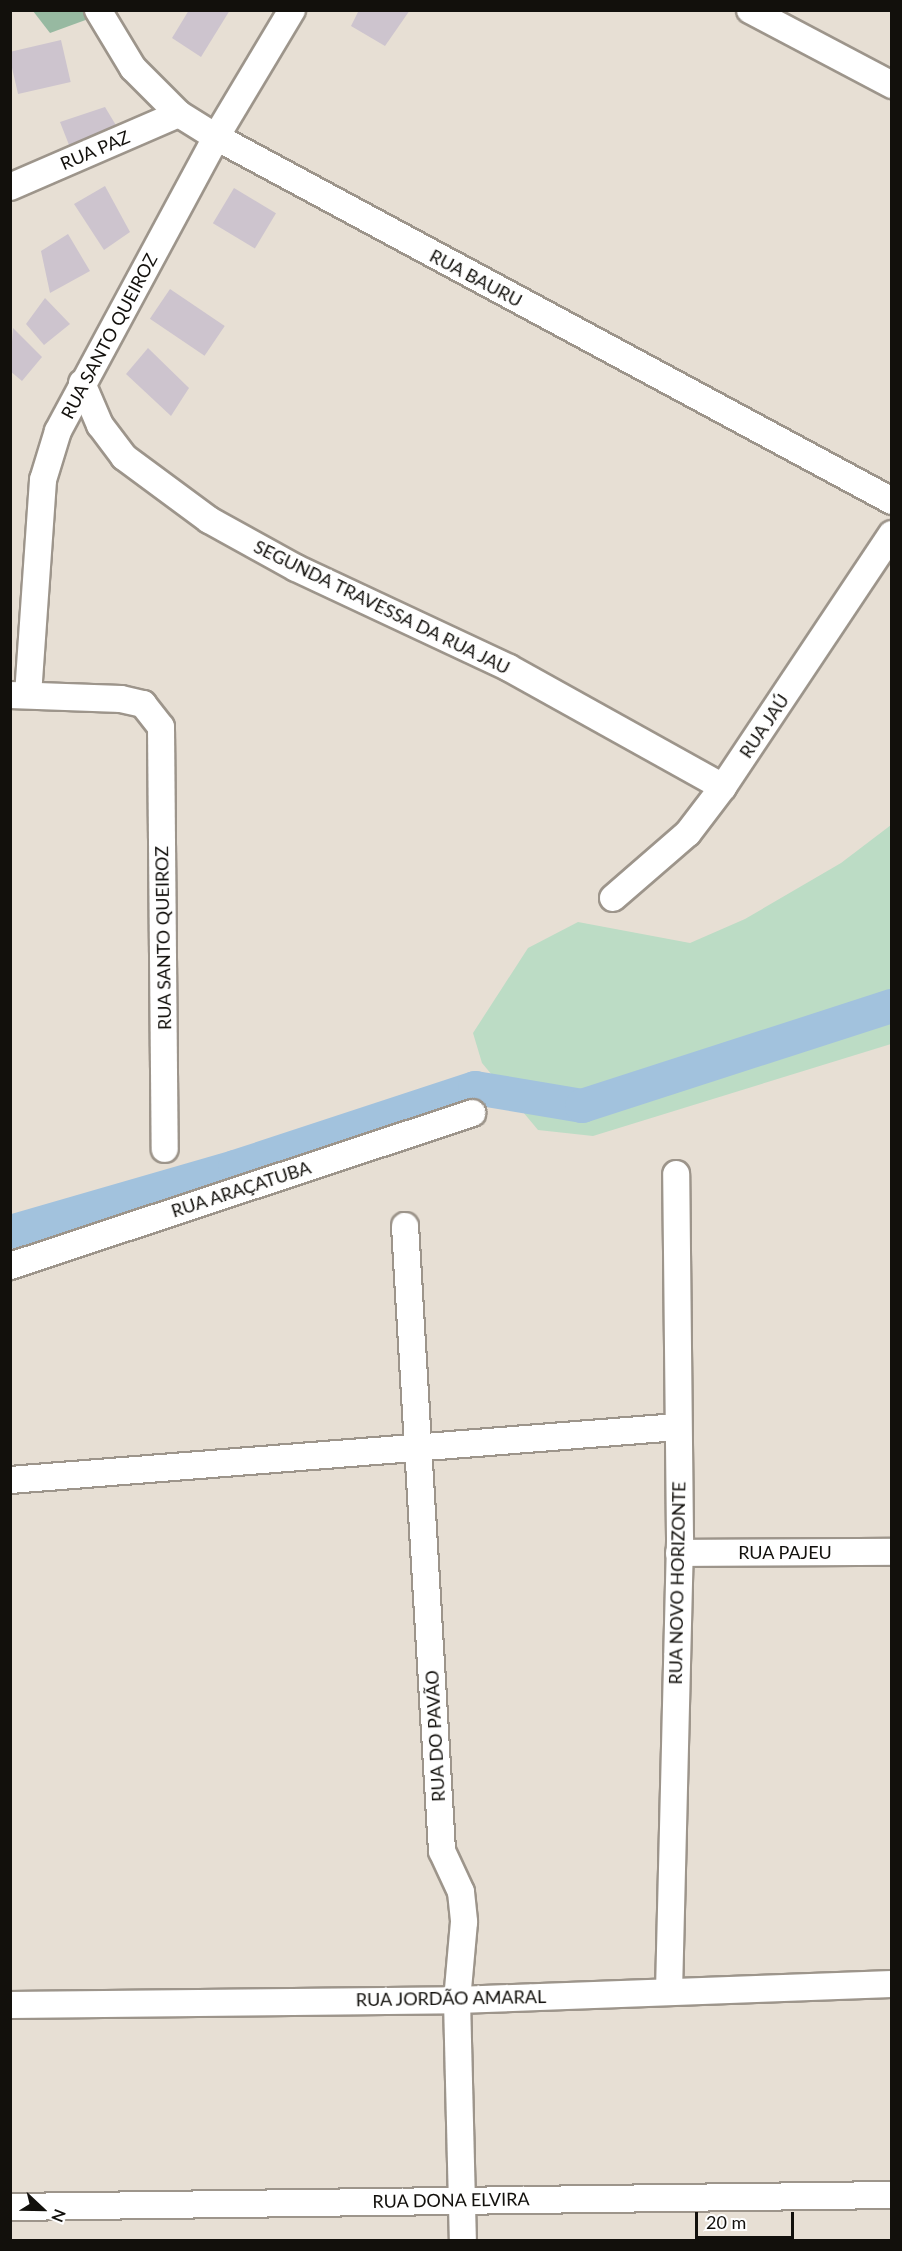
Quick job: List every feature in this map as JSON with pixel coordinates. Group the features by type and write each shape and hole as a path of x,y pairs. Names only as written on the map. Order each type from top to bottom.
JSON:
{"street":[{"name":"RUA BAURU","path":"98,10 133,68 179,114 216,137 891,501"},
{"name":"RUA SANTO QUEIROZ","path":"165,1149 161,727 143,704 20,695 43,480 82,383 216,137 292,10"},
{"path":"750,10 891,85"},
{"name":"RUA PAZ","path":"10,187 179,114"},
{"name":"SEGUNDA TRAVESSA DA RUA JAU","path":"82,383 100,425 124,458 209,520 296,568 509,668 723,787"},
{"name":"RUA JAÚ","path":"613,898 688,833 723,787 891,534"},
{"name":"RUA ARAÇATUBA","path":"10,1266 472,1113"},
{"name":"RUA NOVO HORIZONTE","path":"669,1992 679,1553 676,1174"},
{"name":"RUA DO PAVÃO","path":"405,1226 442,1851 461,1892 464,1922 457,2000 463,2241"},
{"path":"10,1480 678,1427"},
{"name":"RUA PAJEU","path":"679,1553 891,1552"},
{"name":"RUA JORDÃO AMARAL","path":"10,2005 457,2000 891,1984"},
{"name":"RUA DONA ELVIRA","path":"10,2207 891,2195"}],"green space":[{"path":"33,11 88,11 91,18 50,33"},
{"path":"891,825 891,1044 593,1136 538,1130 482,1063 473,1033 528,948 578,922 690,943 745,919 841,863"}],"building":[{"path":"189,10 230,10 201,57 172,38"},
{"path":"359,10 410,10 385,46 351,26"},
{"path":"61,40 71,82 18,94 10,52"},
{"path":"105,107 117,127 71,150 60,122"},
{"path":"105,186 130,232 104,250 74,204"},
{"path":"234,188 276,213 255,248 213,223"},
{"path":"68,234 90,271 50,293 41,251"},
{"path":"170,289 225,326 205,356 150,319"},
{"path":"45,298 70,324 44,345 26,324"},
{"path":"13,328 42,357 22,381 10,371"},
{"path":"148,348 189,388 171,416 126,374"}],"waterway":[{"path":"10,1232 235,1167 475,1088 582,1106 892,1006"}]}
